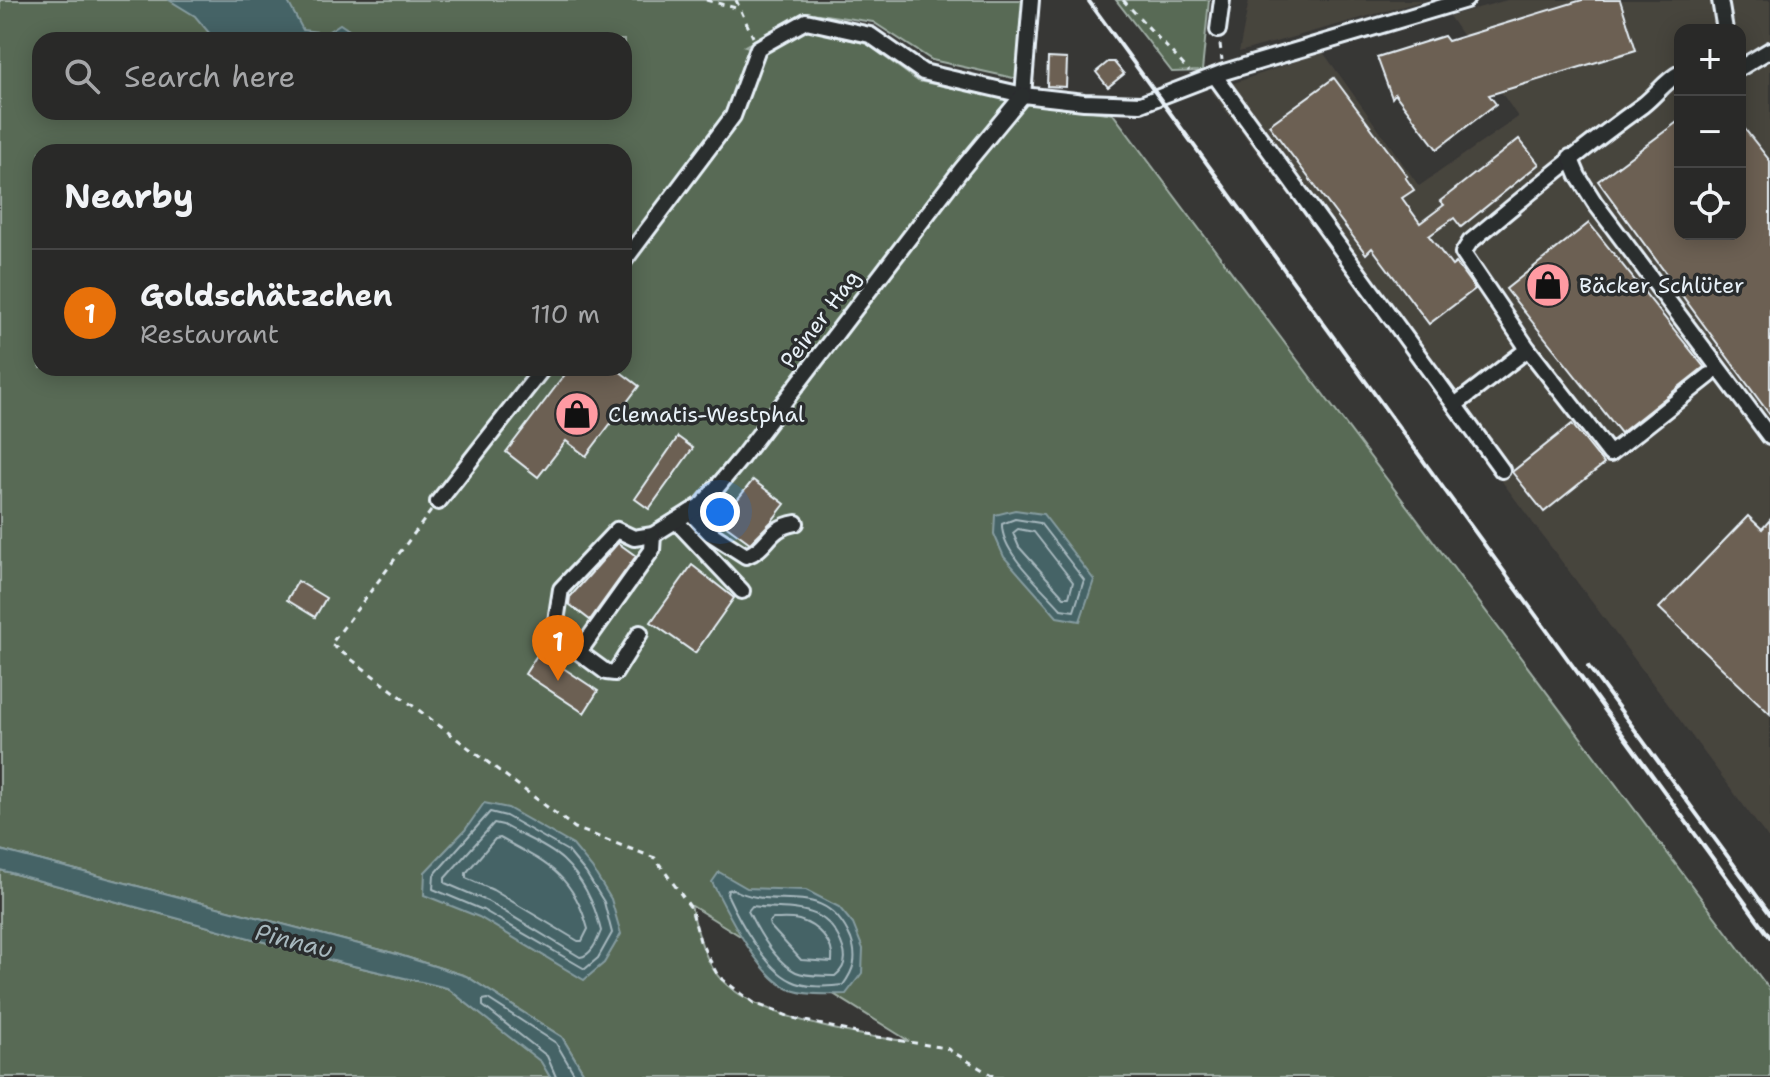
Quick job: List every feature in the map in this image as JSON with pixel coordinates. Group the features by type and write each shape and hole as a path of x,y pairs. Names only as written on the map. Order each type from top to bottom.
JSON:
{"street":[{"path":"1023,95 1031,0"},
{"path":"1218,30 1222,0"},
{"path":"632,250 733,116 758,48 806,21 870,35 923,72 1023,95 1141,104 1220,74 1466,0"},
{"path":"1720,0 1724,24"},
{"path":"1746,64 1770,50"},
{"path":"1220,74 1502,470"},
{"path":"1674,76 1651,99 1570,157 1470,242 1463,253 1528,349 1610,454 1710,375"},
{"name":"Peiner Hag","path":"653,535 703,504 961,170 1023,95"},
{"path":"1570,157 1595,203 1770,437"},
{"path":"1455,405 1528,349"},
{"path":"438,502 537,376"},
{"path":"690,512 710,533 746,556"},
{"path":"676,521 742,591"},
{"path":"730,579 746,556 756,552 779,525 796,523"},
{"path":"579,652 652,550 653,535 634,538 617,530 561,589 554,634 606,672 615,673 640,633"}],"path":[{"path":"706,0 740,9"},
{"path":"736,0 758,48"},
{"path":"1123,0 1200,83"},
{"path":"1218,30 1220,74"},
{"path":"438,502 331,644 575,828 655,858 691,908 700,941 718,976 754,1003 808,1022 946,1048 995,1077"}],"shaded area":[{"path":"1249,0 1426,0 1239,52"},
{"path":"1507,0 1770,0 1770,841 1211,91 1323,52 1419,186 1518,117 1449,16"}],"green space":[{"path":"0,0 1024,0 1018,79 932,60 873,22 805,12 745,46 767,52 809,29 867,44 918,81 1113,114 1770,990 1770,1077 586,1077 562,1037 466,976 393,953 0,850","holes":["691,906 909,1041 863,1035 807,1022 779,1013 733,990 718,976 704,952"]},
{"path":"1116,0 1209,0 1202,71 1172,72"},
{"path":"0,870 341,963 447,988 542,1062 550,1077 0,1077"}],"water":[{"path":"169,0 287,0 303,30 318,32 208,32 195,16"},
{"path":"340,24 352,32 328,32"},
{"path":"1015,510 1043,514 1094,580 1080,621 1057,617 1004,557 994,534 995,515"},
{"path":"484,803 508,808 573,845 611,899 621,934 604,963 584,980 479,917 424,895 425,872 465,830"},
{"name":"Pinnau","path":"0,850 393,953 466,976 562,1037 586,1077 550,1077 541,1062 447,988 341,963 0,870"},
{"path":"719,872 747,888 806,890 839,907 853,924 863,949 862,973 846,994 803,993 777,982 744,942 726,909 712,882"}],"building":[{"path":"1582,0 1620,0 1636,50 1489,95 1496,104 1437,149 1395,94 1392,98 1377,57 1444,36 1448,41"},
{"path":"1048,58 1067,59 1066,87 1047,86"},
{"path":"1108,62 1114,62 1124,74 1108,87 1096,72"},
{"path":"1334,78 1407,176 1414,190 1402,198 1420,223 1444,205 1440,201 1519,139 1539,164 1461,227 1454,218 1429,236 1452,266 1456,263 1475,289 1429,324 1372,248 1366,254 1269,125"},
{"path":"1674,124 1674,240 1746,240 1746,131 1770,161 1770,415 1598,181"},
{"path":"1589,223 1704,367 1621,433 1506,289"},
{"name":"Clematis-Westphal","path":"564,376 626,376 639,386 586,456 566,441 538,477 506,452"},
{"path":"1572,424 1604,464 1544,512 1512,472"},
{"path":"678,437 693,448 649,509 635,499"},
{"path":"753,480 785,504 750,543 720,521"},
{"path":"1748,516 1762,529 1770,520 1770,714 1659,608"},
{"path":"618,543 636,556 590,620 569,604 570,597"},
{"path":"692,565 734,598 695,653 651,622"},
{"path":"298,581 326,598 315,617 287,600"},
{"path":"539,652 598,691 584,713 525,674"}],"railway":[{"path":"1088,0 1770,937"},
{"path":"1588,666 1770,914"}],"place":[{"name":"Bäcker Schlüter","path":"1548,285"},
{"name":"Clematis-Westphal","path":"577,414"},
{"name":"Goldschätzchen","path":"558,681"}]}
